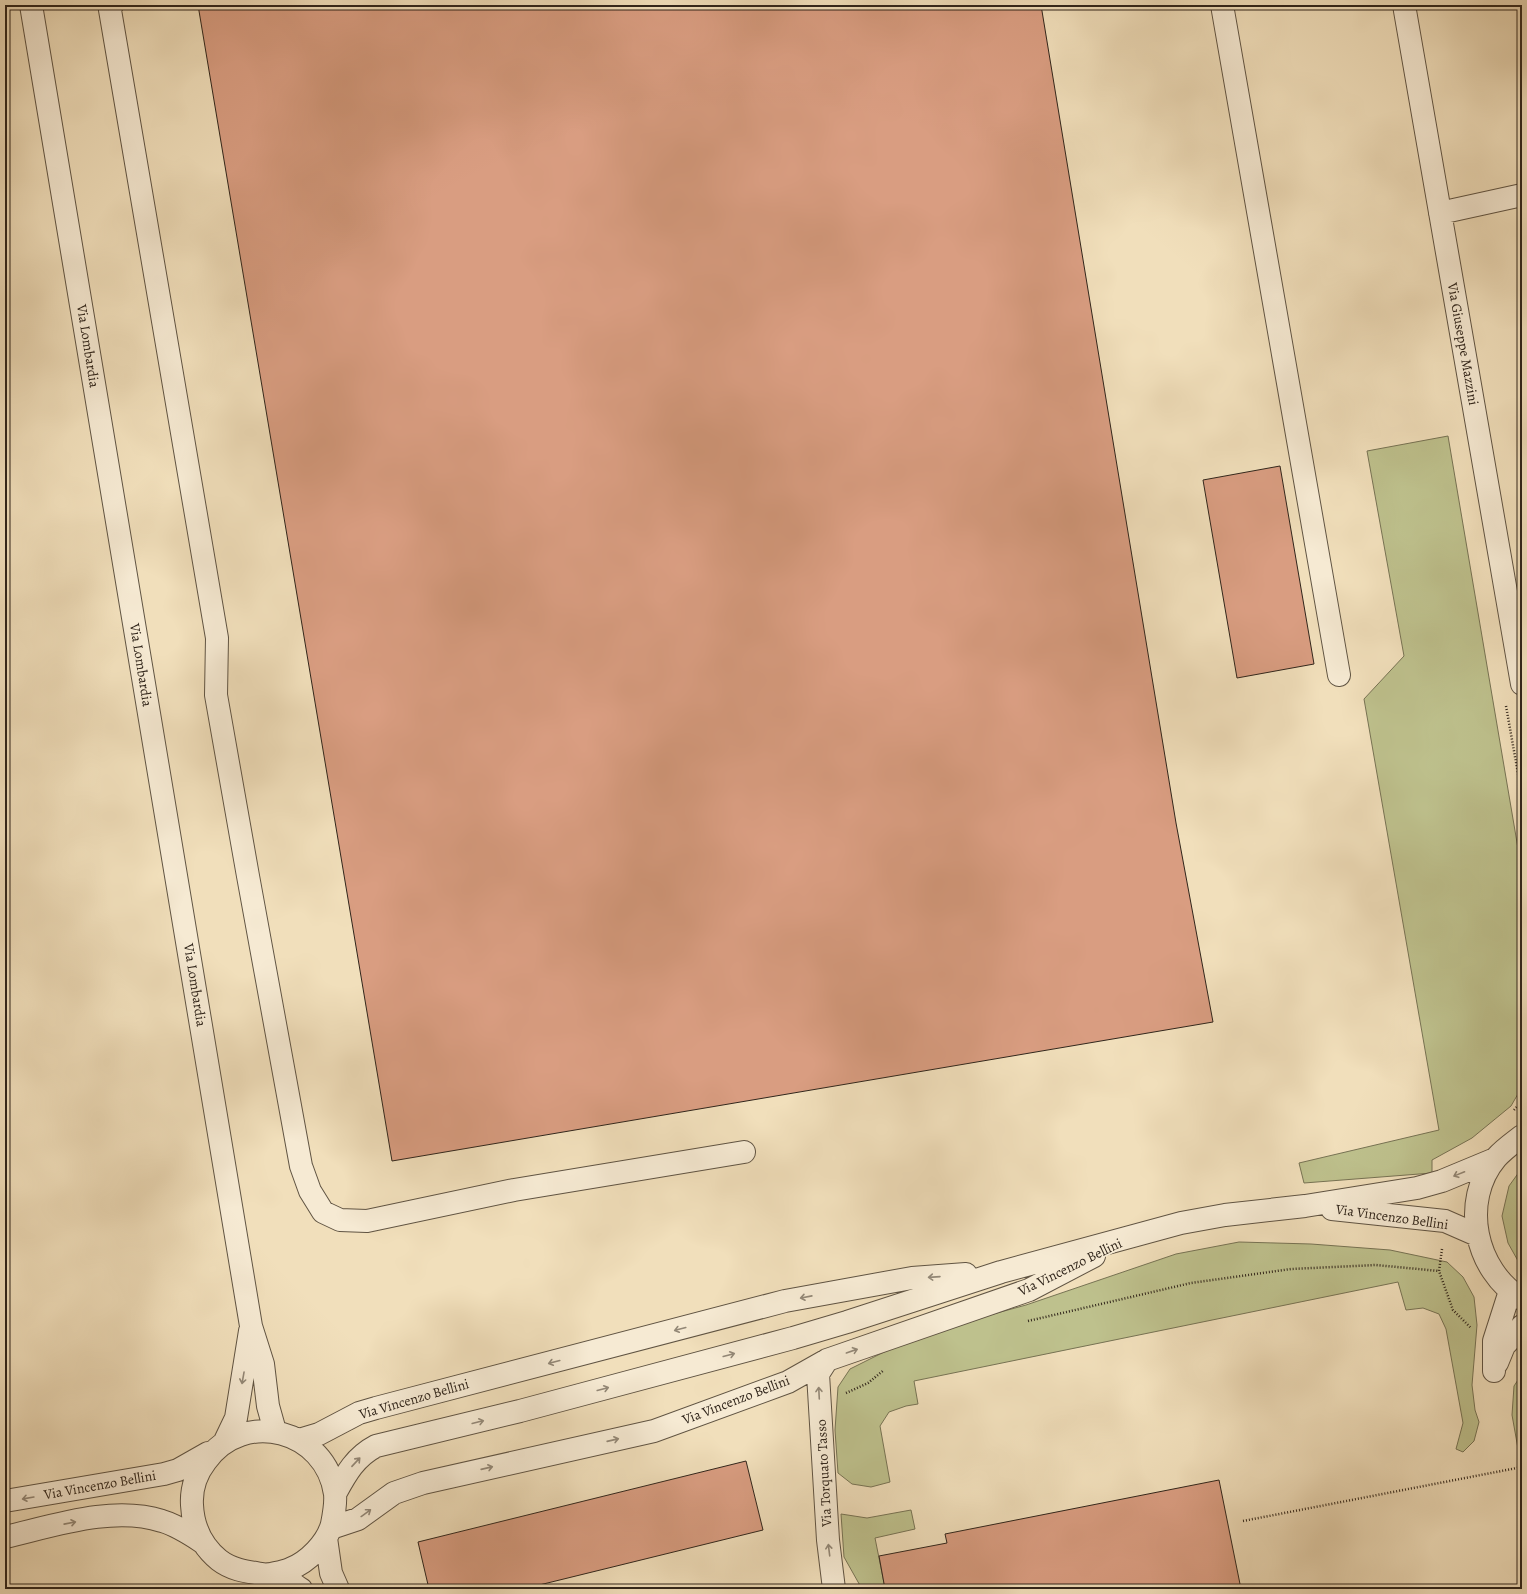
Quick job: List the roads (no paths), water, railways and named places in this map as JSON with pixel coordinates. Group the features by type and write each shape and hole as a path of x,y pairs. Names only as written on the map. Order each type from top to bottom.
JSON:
{"street":[{"name":"Via Lombardia","path":"31,5 251,1326"},
{"path":"112,5 110,10 111,18 217,638 216,695 301,1166 310,1191 323,1212 340,1220 367,1221 514,1190 744,1152"},
{"path":"1222,5 1339,675"},
{"name":"Via Giuseppe Mazzini","path":"1404,5 1522,684"},
{"path":"1440,213 1522,195"},
{"path":"1522,1128 1482,1182 1476,1208 1477,1235 1489,1266 1516,1295 1494,1341 1494,1371 1504,1346 1522,1326"},
{"name":"Via Vincenzo Bellini","path":"335,1494 349,1469 367,1451 376,1446 520,1412 793,1338 1001,1272 1131,1236 1225,1215 1305,1206 1417,1188 1442,1181 1508,1147"},
{"name":"Via Vincenzo Bellini","path":"1305,1206 1445,1221 1477,1235"},
{"name":"Via Vincenzo Bellini","path":"328,1533 358,1519 394,1493 423,1483 654,1431 788,1382 827,1360 1029,1290 1131,1236"},
{"name":"Via Vincenzo Bellini","path":"299,1440 319,1434 359,1413 376,1408 785,1301 912,1278 1001,1272"},
{"path":"251,1326 263,1364 268,1406 275,1431 299,1440 316,1454 329,1473 335,1494 335,1511 328,1533 311,1557 290,1570 267,1575"},
{"path":"202,1542 193,1520 191,1494 198,1471 219,1446 236,1418 251,1326"},
{"name":"Via Torquato Tasso","path":"827,1360 818,1374 828,1540 834,1589"},
{"name":"Via Vincenzo Bellini","path":"5,1501 164,1474 178,1470 241,1434 258,1431 275,1431"},
{"path":"5,1537 100,1517 123,1515 144,1516 163,1521 202,1542 220,1560 242,1572 267,1575 290,1582 300,1589"},
{"path":"328,1533 331,1573 338,1589"}]}
